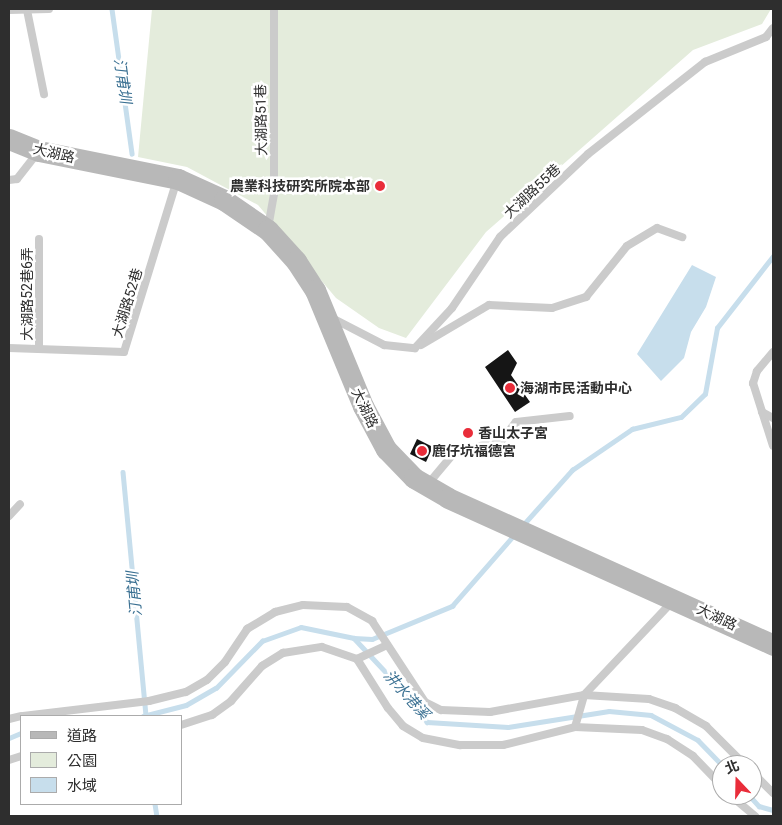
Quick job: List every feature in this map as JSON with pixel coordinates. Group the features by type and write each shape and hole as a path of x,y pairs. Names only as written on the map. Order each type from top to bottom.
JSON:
{"street":[{"name":"大湖路","path":"9,138 39,151 178,178 224,200 268,230 296,261 315,290 363,406 386,449 414,478 519,529 770,639"}],"lane":[{"path":"9,10 49,9"},
{"name":"大湖路51巷","path":"268,230 274,194 274,9"},
{"path":"27,10 44,94"},
{"name":"大湖路55巷","path":"415,348 452,308 500,237 588,154 705,62 766,37 773,28"},
{"path":"9,180 17,179 39,151"},
{"name":"大湖路52巷","path":"9,348 124,352 178,178"},
{"path":"325,314 384,345 415,348 489,305 552,308 586,297 627,246 657,228 682,237"},
{"name":"大湖路52巷6弄","path":"39,239 39,349"},
{"path":"773,352 758,371 753,383 773,446"},
{"path":"762,412 773,418"},
{"path":"426,485 453,454 503,439 516,422 570,416"},
{"path":"9,516 20,504"},
{"path":"575,727 584,695 676,599"},
{"path":"30,715 149,700 186,692 207,680 225,662 247,629 275,612 303,604 347,607 372,621 425,702 441,710 490,712 584,695 649,700 675,708 706,726 735,755"},
{"path":"357,659 387,645"},
{"path":"182,725 212,715 231,701 262,666 283,653 322,647 357,659 388,708 403,726 423,738 460,745 503,745 575,727 642,730 667,739 693,756 712,776"},
{"path":"762,782 773,793"},
{"path":"742,805 755,816"}],"green space":[{"name":"農業科技研究所院本部","path":"152,9 771,9 762,24 693,50 486,232 406,338 379,328 336,298 258,205 187,167 138,157"}],"water":[{"path":"692,265 716,277 706,307 691,332 684,358 661,381 637,354"}],"building":[{"name":"海湖市民活動中心","path":"508,350 517,363 511,375 530,402 515,412 485,367"},
{"name":"鹿仔坑福德宮","path":"417,439 433,447 426,462 410,454"}],"waterway":[{"name":"汀甫圳","path":"112,9 132,154"},
{"path":"523,525 572,470 632,429 681,417 705,394 717,328 773,256"},
{"name":"汀甫圳","path":"123,472 146,715"},
{"path":"354,638 372,639 452,606 514,535"},
{"name":"汫水港溪","path":"147,715 186,705 216,688 262,641 301,627 354,638 396,683 427,722 508,727 609,711 651,715 698,740 712,755"},
{"name":"汫水港溪","path":"9,738 20,733"},
{"name":"汀甫圳","path":"155,805 157,816"},
{"name":"汫水港溪","path":"758,805 773,810"}],"place":[{"name":"農業科技研究所院本部","path":"380,186"},
{"name":"海湖市民活動中心","path":"510,388"},
{"name":"香山太子宮","path":"468,433"},
{"name":"鹿仔坑福德宮","path":"422,451"}]}
